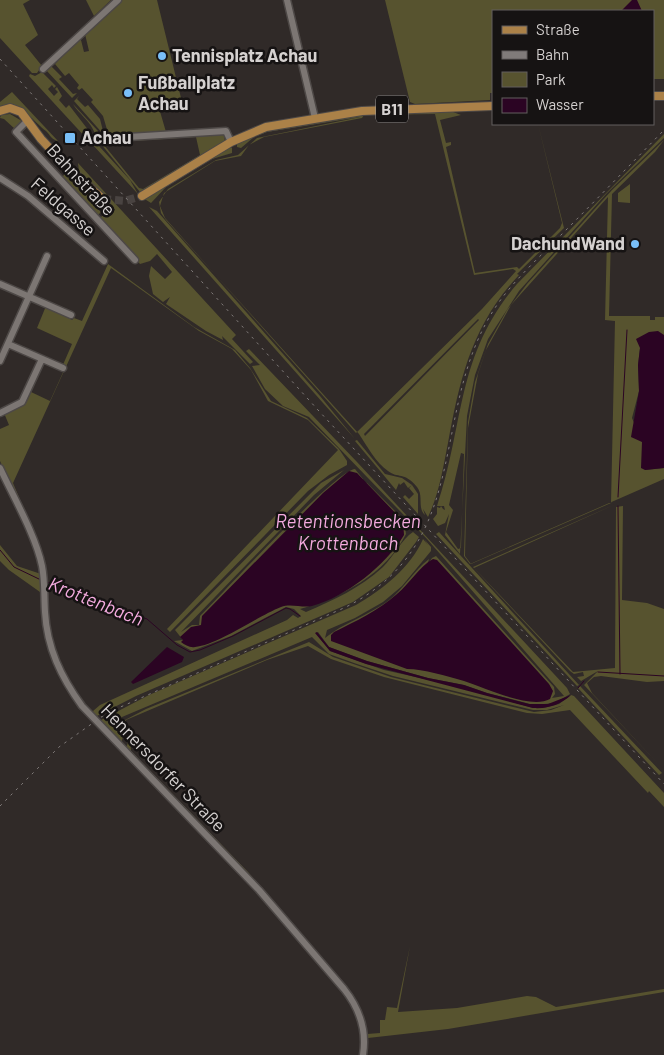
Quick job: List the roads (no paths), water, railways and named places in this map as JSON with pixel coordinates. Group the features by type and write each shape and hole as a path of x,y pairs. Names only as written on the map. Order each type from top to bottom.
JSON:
{"main road":[{"name":"B11","path":"142,196 231,142 266,128 364,110 492,106"},
{"path":"0,112 12,113 26,120 63,163 92,192 103,198"}],"street":[{"path":"43,69 118,0"},
{"path":"287,0 315,118"},
{"name":"Bahnstraße","path":"26,120 16,132 135,260"},
{"path":"104,137 226,130 231,142"},
{"name":"Feldgasse","path":"0,178 14,185 34,200 104,261"},
{"path":"0,361 47,256"},
{"path":"0,284 71,315"},
{"path":"8,344 63,368"},
{"path":"0,413 22,402 42,360"},
{"name":"Hennersdorfer Straße","path":"0,468 38,554 43,581 46,626 54,661 66,683 82,706 259,890 353,1000 362,1022 365,1039 363,1055"}],"water":[{"path":"632,0 637,0 642,10 622,10"},
{"path":"658,331 664,335 664,468 645,470 641,468 642,442 631,437 639,391 638,365 640,348 636,339 649,332"},
{"name":"Retentionsbecken Krottenbach","path":"349,471 357,473 403,521 404,535 387,557 364,578 325,602 312,606 288,605 281,607 226,636 204,645 191,647 181,642 183,640 180,637 191,627 201,625 202,616 323,493"},
{"path":"433,559 437,560 549,684 553,691 550,699 541,702 519,700 450,677 428,671 407,669 331,641 331,635 334,632 382,606 402,590 423,566"},
{"path":"317,632 329,647 367,661 428,678 464,685 529,704 548,704 571,695 554,706 533,708 366,664 330,651 315,633"},
{"path":"167,647 184,657 182,662 133,684 131,682"}],"waterway":[{"path":"618,497 627,330"},
{"path":"618,506 620,674"},
{"name":"Krottenbach","path":"0,550 14,567 41,580"},
{"name":"Krottenbach","path":"47,582 147,619 177,645 190,652 200,650 233,636 286,608 300,616"},
{"name":"Krottenbach","path":"598,672 664,676"},
{"name":"Krottenbach","path":"578,688 584,681"}],"tunnel":[{"path":"103,199 125,201 142,196"}],"railway":[{"path":"0,59 318,410 664,784"},
{"path":"0,806 59,747 107,713 346,607 386,580 413,549 431,514 443,476 460,396 472,355 490,316 505,294 523,274 664,130"}],"place":[{"name":"Tennisplatz Achau","path":"162,56"},
{"name":"Fußballplatz Achau","path":"128,93"},
{"name":"Achau","path":"70,138"},
{"name":"DachundWand","path":"635,244"}]}
